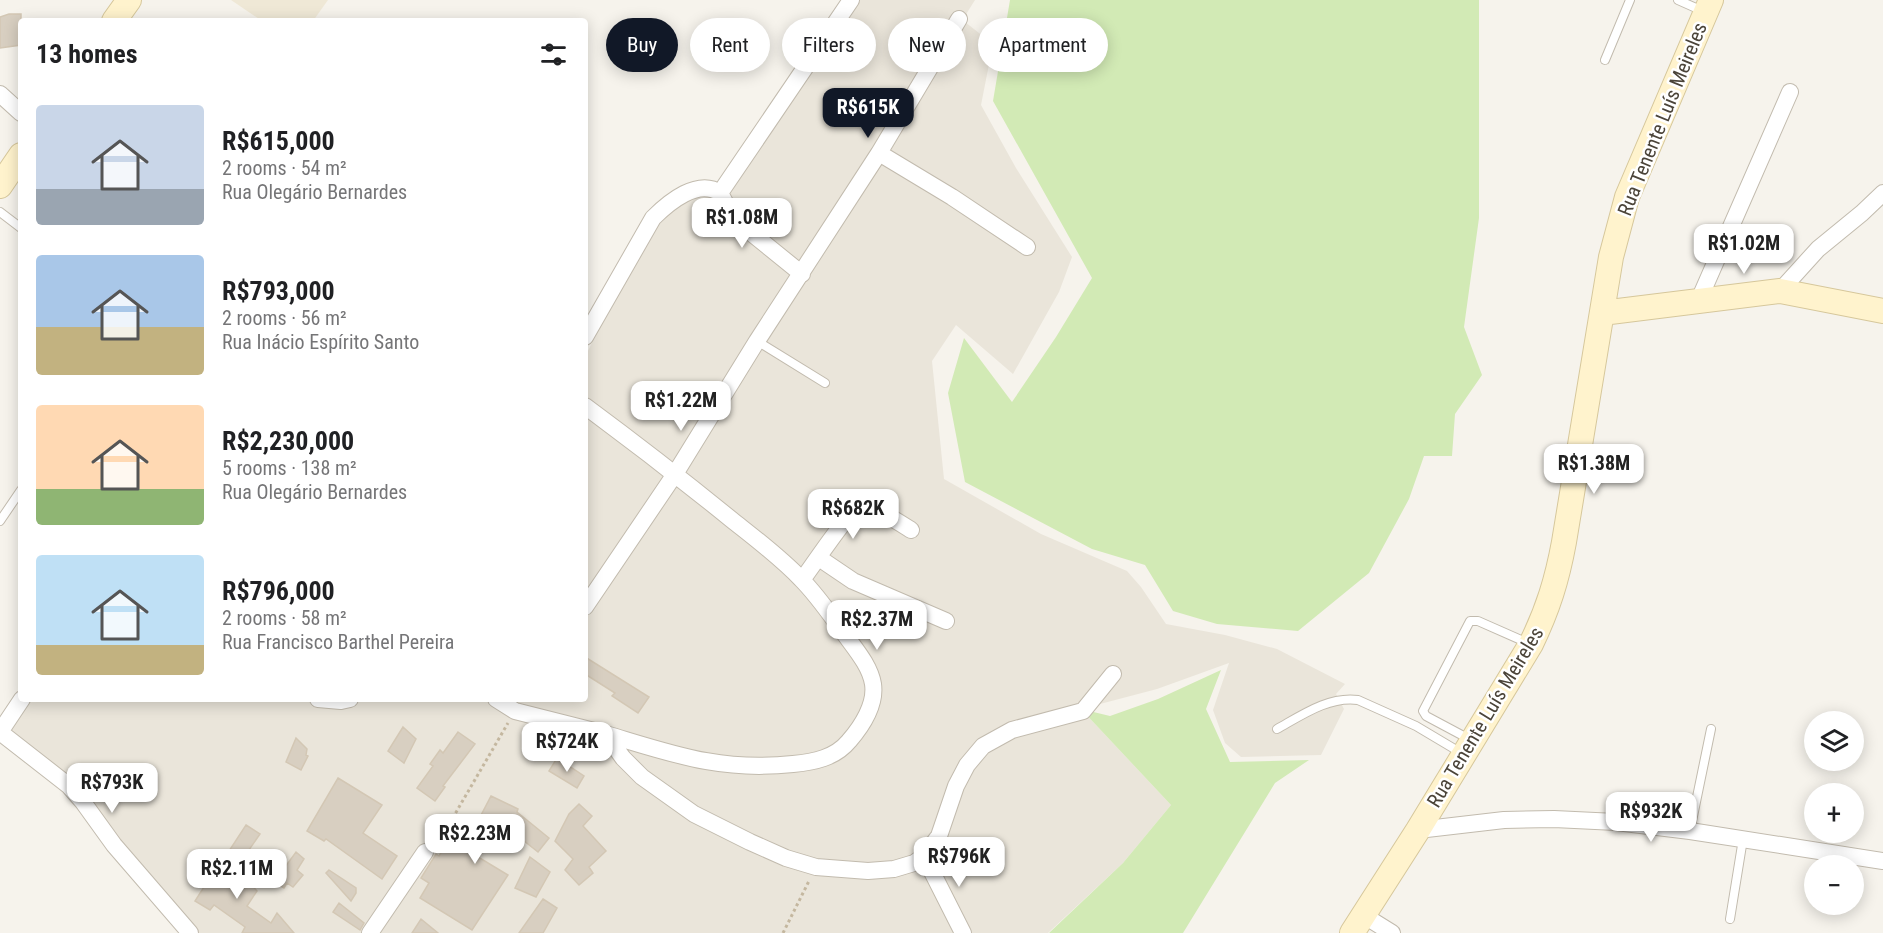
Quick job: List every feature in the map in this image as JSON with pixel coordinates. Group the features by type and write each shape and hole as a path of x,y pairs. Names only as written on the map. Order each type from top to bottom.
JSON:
{"main road":[{"path":"116,18 129,0"},
{"name":"Rua Tenente Luís Meireles","path":"1357,924 1418,830 1531,644 1543,619 1556,583 1589,399 1611,257 1628,197 1708,6"},
{"path":"0,185 18,159"},
{"path":"1602,313 1780,291 1883,311"}],"street":[{"path":"720,193 851,0"},
{"path":"588,603 675,474 757,341 879,153 927,72"},
{"path":"1698,302 1790,92"},
{"path":"0,94 18,110"},
{"path":"879,153 952,197 1027,247"},
{"path":"588,332 653,218 662,209 699,187 708,187 720,193 734,219 802,274"},
{"path":"1780,291 1818,249 1883,193"},
{"path":"519,705 606,734 702,762 737,767 773,766 809,762 834,755 856,732 867,714 873,695 873,683 868,669 850,641 802,580 775,555 675,474 588,408"},
{"path":"802,580 845,520 857,508 876,510 911,530"},
{"path":"819,558 853,581 946,621"},
{"path":"606,734 623,758 642,777 694,814 768,850 816,867 868,871 894,868 914,863 924,856 939,836 956,786 978,750 1012,730 1083,711 1113,674"},
{"path":"20,702 0,732 69,786 109,838 190,933"},
{"path":"1418,830 1504,820 1554,819 1616,822 1883,861"},
{"path":"370,933 425,852"},
{"path":"924,856 963,933"},
{"path":"1357,924 1392,933"}],"lane":[{"path":"1605,60 1630,0"},
{"path":"1678,0 1708,6"},
{"path":"0,212 18,226"},
{"path":"757,341 825,383"},
{"path":"0,521 18,494"},
{"path":"1467,747 1426,716 1423,711 1470,621 1478,621 1531,644"},
{"path":"1277,729 1316,708 1341,699 1358,700 1467,747"},
{"path":"1690,831 1712,729"},
{"path":"1730,919 1743,839"}],"path":[{"path":"425,852 455,814 519,705"},
{"path":"783,933 816,867"}],"shaded area":[{"path":"231,0 328,0 315,18 258,18"},
{"path":"851,0 975,0 964,18 888,18 888,72 930,72 885,143 932,72 966,72 966,23 978,32 978,72 987,72 981,105 1016,168 1072,257 1059,292 1013,374 956,325 932,361 944,479 1041,534 1127,571 1166,624 1225,635 1277,649 1345,684 1336,694 1344,709 1321,755 1241,757 1225,743 1213,710 1229,663 1157,689 1081,709 1171,805 1123,863 1048,933 189,933 78,793 1,732 22,702 588,702 588,351 653,218 672,202 719,193 802,72 876,72 876,18 839,18"}],"green space":[{"path":"1010,0 1479,0 1479,218 1464,327 1482,375 1455,414 1452,456 1424,456 1409,499 1369,573 1298,631 1217,624 1173,611 1145,565 1092,549 965,482 948,393 964,338 1012,402 1092,278 993,101 998,72 1108,72 1108,18 1007,18"},
{"path":"1221,670 1206,709 1230,762 1309,760 1275,783 1183,933 1049,933 1123,863 1171,805 1081,709 1110,716 1158,699"}],"building":[{"path":"21,14 21,18 18,18 18,45 0,48 0,17"},
{"path":"588,659 649,697 638,713 612,696 615,693 588,676"},
{"path":"403,727 416,739 404,763 388,751"},
{"path":"548,730 573,736 567,750 544,740"},
{"path":"458,732 475,744 443,786 445,787 435,801 417,788 433,766 430,764 440,750 443,753"},
{"path":"296,738 307,749 306,755 308,756 301,770 286,762"},
{"path":"557,758 584,776 577,788 549,771"},
{"path":"338,778 382,805 363,833 397,856 382,879 326,839 324,841 307,831"},
{"path":"491,796 518,809 517,812 549,838 538,852 503,824 478,857 508,875 472,930 420,898 429,883 421,878 436,854 439,856 449,840 458,847 480,817"},
{"path":"579,804 592,816 583,826 606,851 589,867 593,873 579,885 565,870 573,859 555,841 569,814"},
{"path":"246,825 260,834 242,860 229,851"},
{"path":"296,852 304,859 297,870 303,875 293,887 287,883 284,888 274,882"},
{"path":"226,855 237,868 235,872 257,891 247,906 271,923 277,913 294,933 242,933 245,927 214,905 210,910 195,901"},
{"path":"530,857 550,872 536,897 515,888"},
{"path":"329,870 356,888 351,901 326,873"},
{"path":"543,899 557,908 543,933 519,933"},
{"path":"339,903 364,923 360,930 333,912"},
{"path":"421,919 438,933 412,933"}]}
